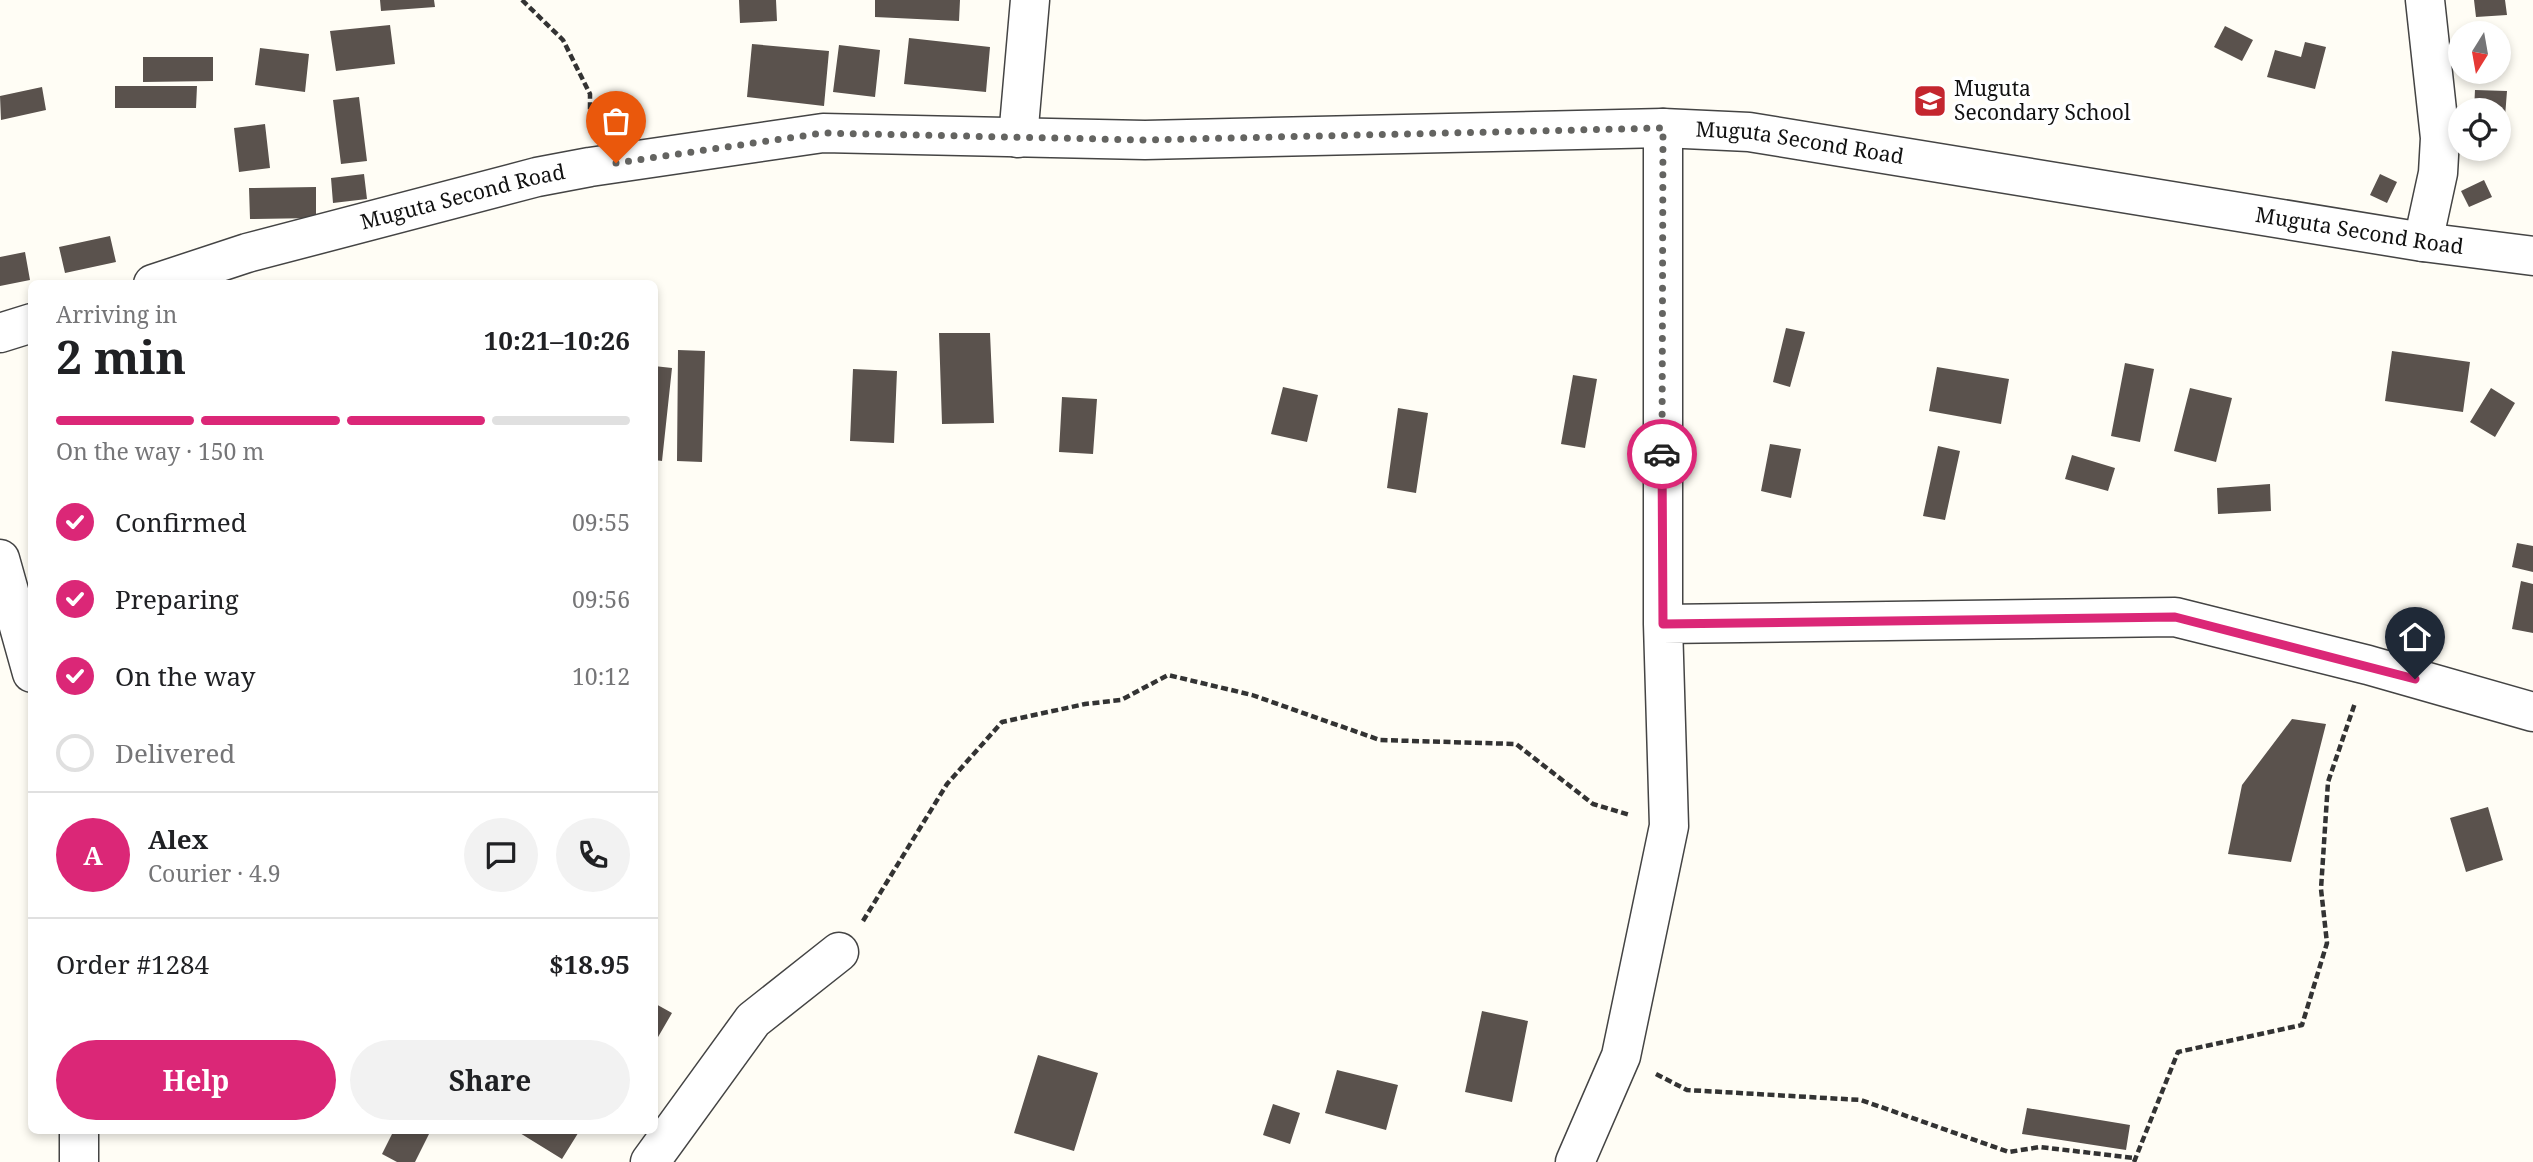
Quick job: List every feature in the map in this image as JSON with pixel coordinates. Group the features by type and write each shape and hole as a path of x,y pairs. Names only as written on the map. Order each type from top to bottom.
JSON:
{"street":[{"path":"1018,138 1030,0"},
{"path":"2423,242 2438,173 2441,138 2425,0"},
{"name":"Muguta Second Road","path":"165,280 247,253 537,177 823,133 1158,140 1663,128 1749,132 2423,242 2533,256"},
{"path":"1575,1162 1621,1056 1670,826 1663,624 1663,128"},
{"path":"0,333 28,324"},
{"path":"0,559 28,659"},
{"path":"1663,624 2175,617 2368,665 2533,712"},
{"path":"650,1162 753,1020 839,953"},
{"path":"79,1134 79,1162"}],"path":[{"path":"522,0 563,40 590,94 590,167"},
{"path":"1621,1056 1688,1090 1861,1100 2009,1152 2040,1147 2134,1160 2178,1052 2302,1026 2327,943 2320,889 2328,782 2368,665"},
{"path":"839,953 862,922 947,784 1002,722 1085,704 1121,700 1168,676 1252,695 1380,740 1516,744 1593,804 1670,826"}],"building":[{"path":"380,0 434,0 435,7 381,11"},
{"path":"739,0 776,0 777,21 740,23"},
{"path":"875,0 960,0 959,21 875,17"},
{"path":"2474,0 2505,0 2507,15 2476,17"},
{"path":"390,25 395,64 336,71 330,31"},
{"path":"2225,26 2253,40 2242,61 2214,47"},
{"path":"909,38 990,47 986,92 904,84"},
{"path":"2305,42 2326,47 2315,89 2267,77 2275,50 2301,57"},
{"path":"752,44 829,51 824,106 747,97"},
{"path":"839,45 880,50 875,97 833,92"},
{"path":"260,48 309,54 305,92 255,85"},
{"path":"143,57 213,57 213,81 143,82"},
{"path":"115,86 197,86 196,108 115,108"},
{"path":"42,87 46,110 1,120 0,96"},
{"path":"2475,90 2507,91 2506,98 2475,98"},
{"path":"359,97 367,161 341,164 333,100"},
{"path":"265,124 270,168 239,172 234,128"},
{"path":"364,174 367,199 333,203 331,178"},
{"path":"2380,174 2397,182 2387,203 2370,195"},
{"path":"2484,180 2492,197 2469,207 2461,191"},
{"path":"316,187 316,218 250,219 249,188"},
{"path":"110,236 116,262 65,273 59,247"},
{"path":"25,252 30,280 0,286 0,257"},
{"path":"1786,328 1805,332 1790,387 1773,382"},
{"path":"939,333 990,333 994,423 942,424"},
{"path":"678,350 705,351 702,462 677,461"},
{"path":"2392,351 2470,362 2463,412 2385,401"},
{"path":"2125,363 2154,369 2140,442 2111,436"},
{"path":"658,366 672,368 662,461 658,460"},
{"path":"1937,367 2009,379 2001,424 1929,411"},
{"path":"853,369 897,371 894,443 850,441"},
{"path":"1573,375 1597,379 1585,448 1561,444"},
{"path":"1283,387 1318,395 1307,442 1271,434"},
{"path":"2190,388 2232,398 2216,462 2174,451"},
{"path":"2491,388 2515,403 2495,437 2470,422"},
{"path":"1062,397 1097,399 1093,454 1059,452"},
{"path":"1398,408 1428,413 1416,493 1387,488"},
{"path":"1770,444 1801,449 1791,498 1761,491"},
{"path":"1938,446 1960,451 1945,520 1923,516"},
{"path":"2072,455 2115,468 2108,491 2065,479"},
{"path":"2270,484 2271,511 2218,514 2217,488"},
{"path":"2517,543 2533,546 2533,572 2512,567"},
{"path":"2521,581 2533,584 2533,633 2512,629"},
{"path":"2292,719 2326,724 2291,862 2228,854 2242,785"},
{"path":"2488,807 2503,860 2466,872 2450,818"},
{"path":"658,1005 672,1013 658,1037"},
{"path":"1482,1011 1528,1021 1512,1102 1465,1092"},
{"path":"1038,1055 1098,1073 1074,1151 1014,1133"},
{"path":"1337,1070 1398,1085 1386,1130 1325,1113"},
{"path":"1273,1104 1300,1113 1290,1144 1263,1135"},
{"path":"2027,1108 2130,1125 2126,1150 2022,1134"},
{"path":"392,1134 429,1134 415,1162 397,1162 382,1154"},
{"path":"521,1134 578,1134 562,1159"}],"way so far":[{"path":"616,163 823,133 1145,140 1663,128 1662,454"}],"place":[{"name":"Muguta Secondary School","path":"1930,101"}],"route":[{"path":"1662,454 1663,624 2175,617 2415,679"}]}
